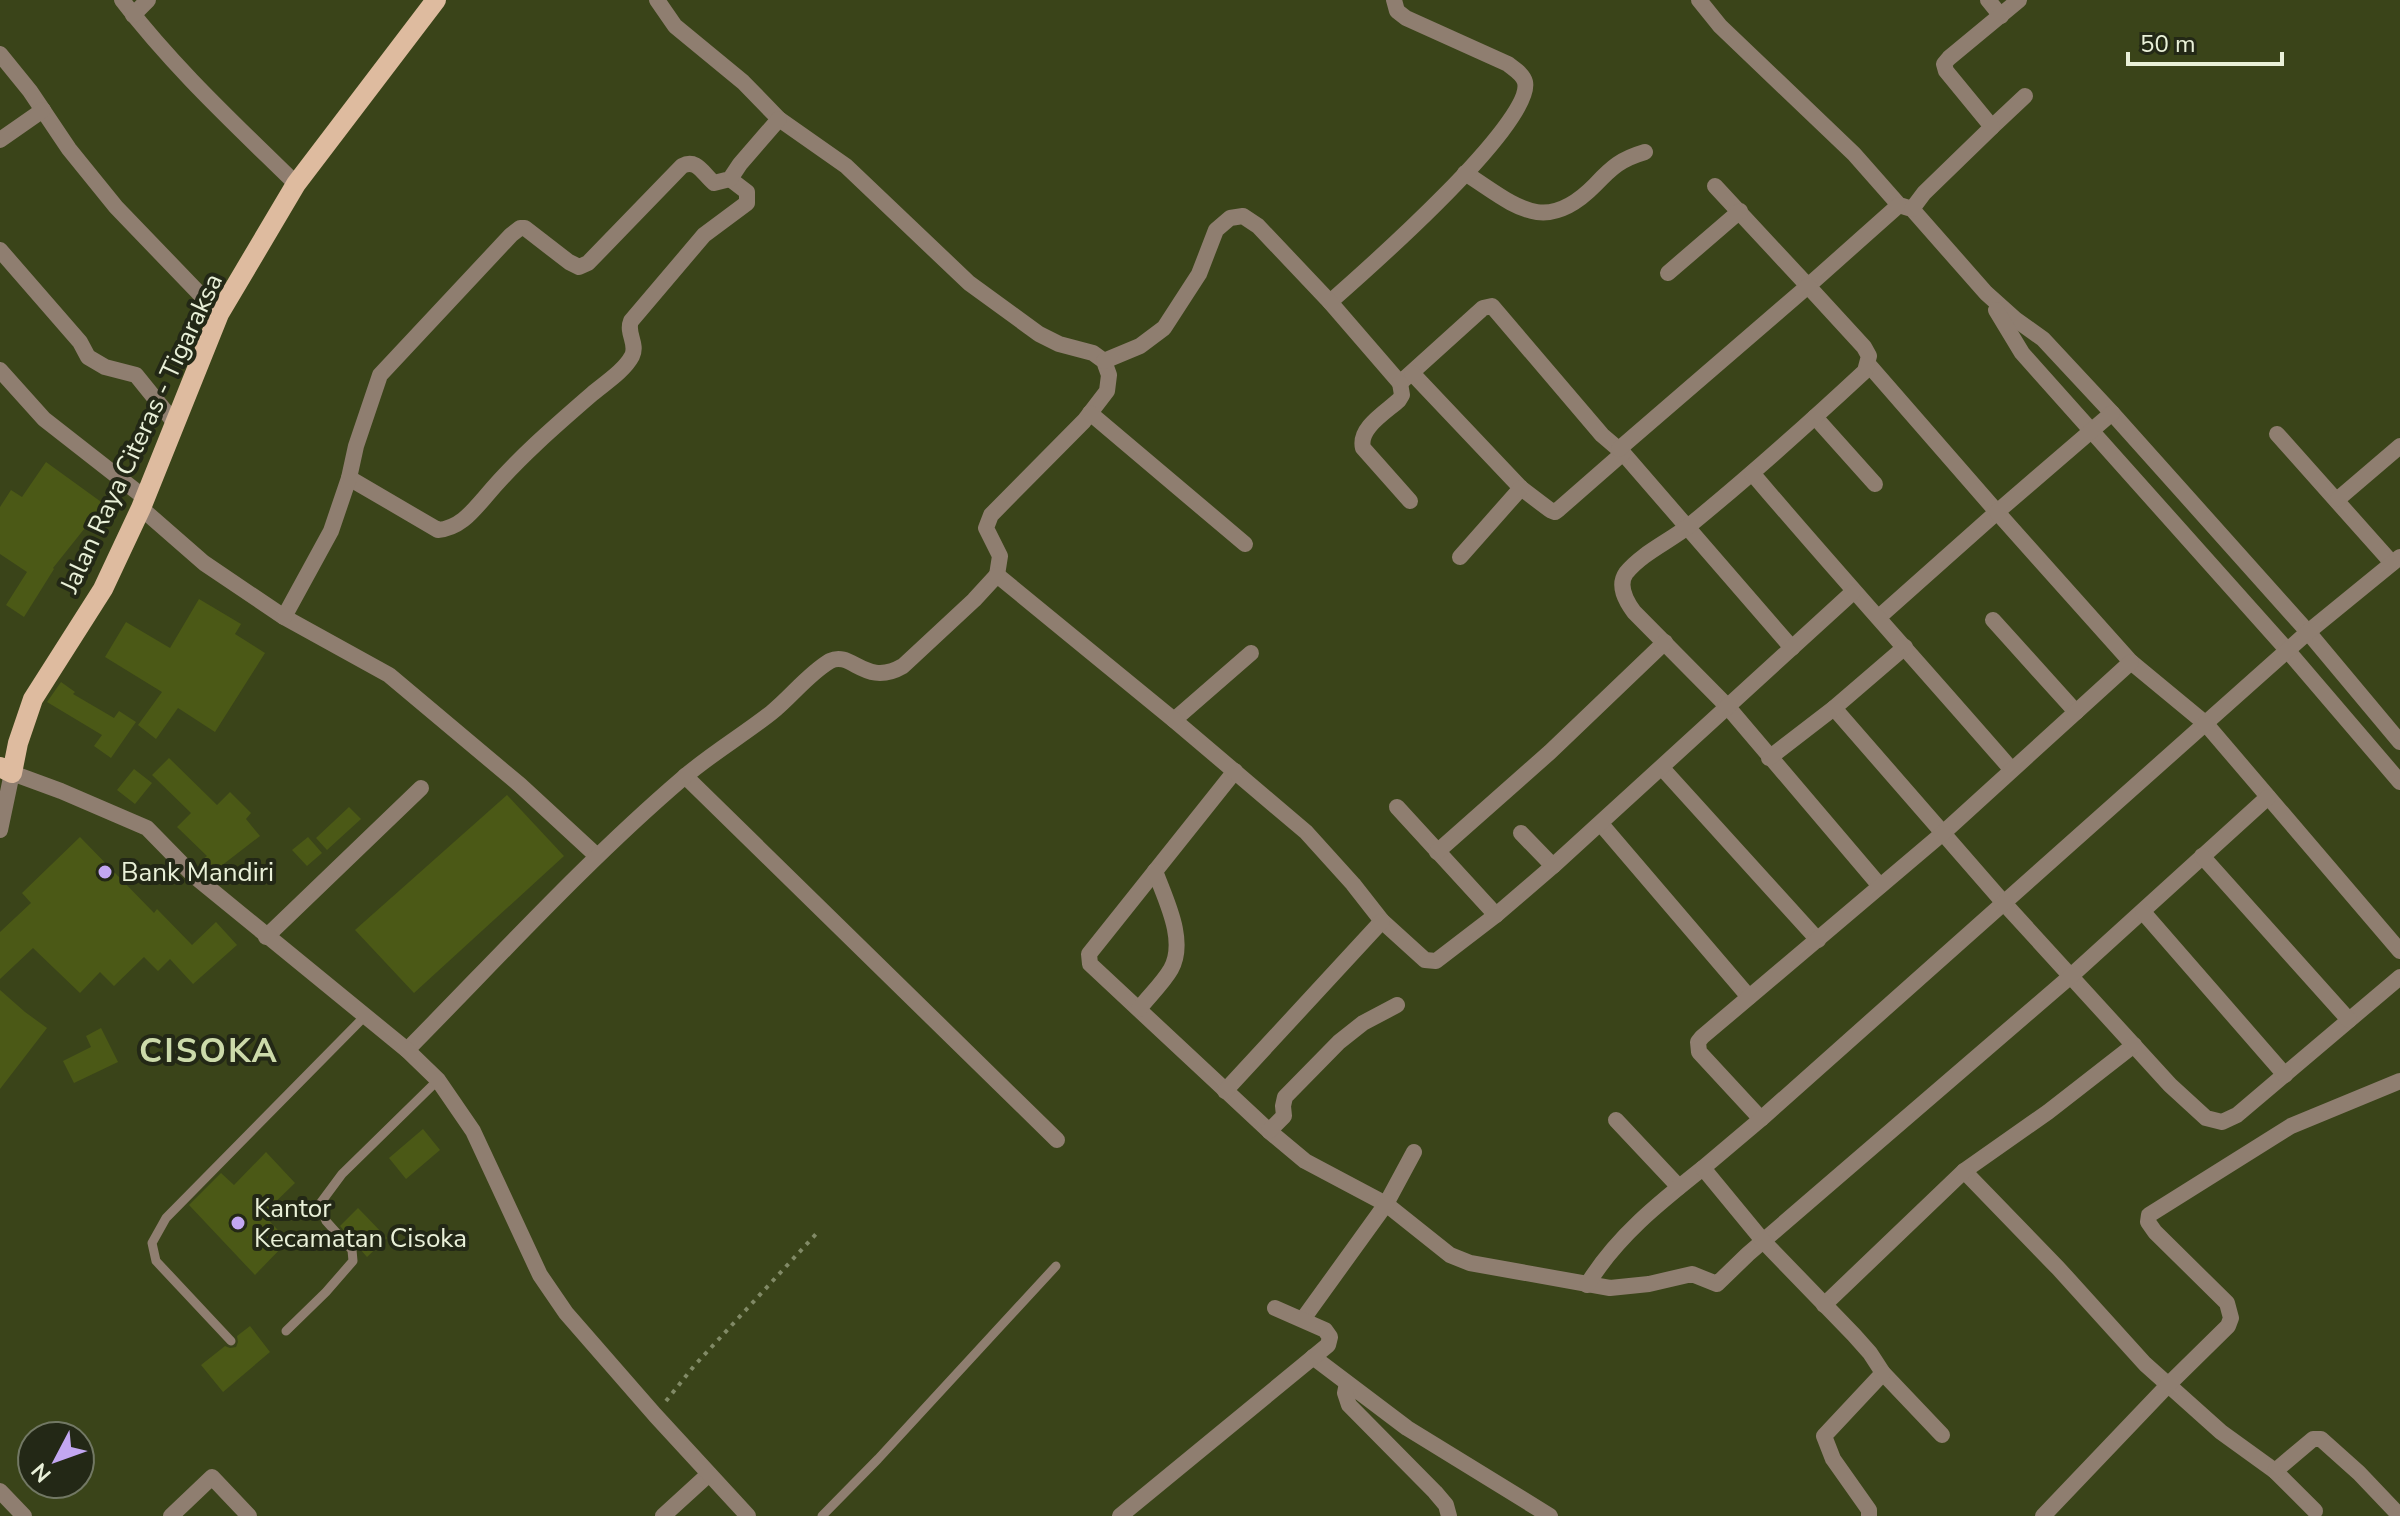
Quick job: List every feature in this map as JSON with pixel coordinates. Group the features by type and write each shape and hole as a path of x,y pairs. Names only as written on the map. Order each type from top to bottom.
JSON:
{"main road":[{"name":"Jalan Raya Citeras - Tigaraksa","path":"6,770 33,699 103,589 143,503 219,314 296,184 436,0"}],"street":[{"path":"122,0 149,35 296,184"},
{"path":"133,15 148,0"},
{"path":"407,1050 597,856 685,776 772,712 815,672 834,659 846,660 876,674 890,673 903,666 974,600 997,575 1000,556 986,528 991,515 1090,413 1107,391 1109,375 1104,361 1093,353 1059,344 1039,334 969,283 846,166 779,119 743,82 675,26 657,0"},
{"path":"1330,302 1414,227 1465,173 1510,118 1524,92 1525,82 1519,72 1508,64 1406,18 1397,11 1394,0"},
{"path":"1699,0 1720,26 1854,154 1986,293 2043,339 2308,632 2400,742"},
{"path":"1988,0 2001,16"},
{"path":"1992,127 1946,71 1944,64 2019,0"},
{"path":"0,54 69,149 116,207 219,314"},
{"path":"1104,361 1140,346 1164,328 1199,274 1216,230 1230,218 1243,216 1258,226 1406,378 1521,488 1545,508 1555,512 1808,286 1924,193 2025,96"},
{"path":"0,140 43,110"},
{"path":"284,617 331,531 380,375 515,230 530,230 579,267 588,263 682,166 694,163 714,183 730,179 779,119"},
{"path":"1465,173 1509,202 1539,214 1560,212 1581,199 1618,162 1645,152"},
{"path":"349,478 438,530 448,529 465,519 506,472 630,358 634,350 629,332 631,321 704,235 747,203 747,192 730,179"},
{"path":"1715,186 1864,347 1869,356 1868,364 1865,371 1752,473 1625,575 1622,586 1625,599 1634,612 1727,706 1880,886"},
{"path":"1668,273 1740,211"},
{"path":"0,250 80,342 88,357 105,367 136,375 174,422"},
{"path":"1986,293 2022,353 2288,651 2400,782"},
{"path":"1410,501 1363,448 1361,441 1365,432 1399,400 1406,378 1483,308 1492,306 1792,648"},
{"path":"1868,364 2131,662 2206,724 2400,951"},
{"path":"0,370 44,419 143,503 204,563 284,617 389,675 520,785 597,856"},
{"path":"1090,413 1245,544"},
{"path":"1879,617 2112,413"},
{"path":"1815,417 1875,484"},
{"path":"1587,1285 1624,1235 1761,1119 2308,632 2396,560 2277,434"},
{"path":"2338,499 2400,446"},
{"path":"1752,473 2011,769"},
{"path":"1460,557 1521,488"},
{"path":"997,575 1306,832 1382,921 1425,960 1436,961 1496,915 1601,824 1853,592"},
{"path":"1993,620 2076,712"},
{"path":"1437,852 1550,752 1665,642"},
{"path":"1769,758 1905,647"},
{"path":"1174,720 1251,653"},
{"path":"1761,1119 1716,1072 1698,1047 1702,1037 1943,833 2131,662"},
{"path":"1834,708 2003,902 2170,1085 2206,1118 2230,1120 2400,977"},
{"path":"1662,768 1818,940"},
{"path":"0,830 6,770 147,828 193,875 407,1050 438,1080 473,1131 540,1275 566,1313 748,1516"},
{"path":"1235,771 1089,954 1090,964 1225,1091 1305,1161 1386,1204 1450,1255 1470,1263 1610,1288 1692,1274 1717,1284 2072,975 2268,797"},
{"path":"685,776 1057,1140"},
{"path":"266,937 421,788"},
{"path":"1397,807 1496,915"},
{"path":"1601,824 1749,997"},
{"path":"1521,833 1553,866"},
{"path":"2202,856 2349,1020"},
{"path":"1139,1009 1170,971 1176,956 1171,917 1155,871"},
{"path":"2143,912 2285,1075"},
{"path":"1225,1091 1382,921"},
{"path":"1269,1131 1284,1116 1283,1101 1288,1094 1321,1059 1363,1023 1397,1005"},
{"path":"1824,1305 1964,1171 2048,1112 2134,1045"},
{"path":"2043,1516 2228,1326 2231,1311 2227,1303 2151,1227 2149,1215 2291,1126 2400,1081"},
{"path":"1616,1120 1679,1187"},
{"path":"1303,1319 1386,1204 1414,1152"},
{"path":"1703,1168 1764,1242 1870,1353 1883,1373 1942,1435"},
{"path":"1964,1171 2145,1364 2221,1432 2275,1471 2315,1511"},
{"path":"1120,1516 1328,1345 1330,1337 1325,1330 1275,1308"},
{"path":"1313,1357 1407,1428 1550,1516"},
{"path":"1869,1516 1869,1510 1833,1459 1824,1436 1883,1373"},
{"path":"1347,1383 1345,1393 1349,1405 1435,1492 1446,1505 1449,1516"},
{"path":"2275,1471 2313,1439 2321,1439 2400,1516"},
{"path":"663,1516 709,1474"},
{"path":"171,1516 212,1477 249,1516"},
{"path":"0,1491 24,1516"}],"lane":[{"path":"231,1341 156,1261 152,1243 166,1218 365,1016"},
{"path":"286,1331 353,1261 352,1250 326,1221 319,1205 342,1174 438,1080"},
{"path":"822,1516 1056,1266"}],"path":[{"path":"655,1415 694,1366 817,1233"}],"building":[{"path":"46,462 104,504 53,568 24,617 6,605 27,572 0,554 0,507 11,490 22,497"},
{"path":"199,599 241,624 235,634 265,653 215,732 178,708 156,739 138,725 162,692 105,657 126,622 170,648"},
{"path":"61,682 75,692 73,694 114,718 119,711 136,722 111,758 94,746 102,735 47,702"},
{"path":"169,758 217,805 230,792 251,813 246,819 260,836 212,873 202,860 207,856 177,827 191,813 152,775"},
{"path":"134,769 152,783 135,804 117,790"},
{"path":"507,795 564,856 414,993 355,930"},
{"path":"349,807 361,819 327,850 316,838"},
{"path":"80,837 154,913 157,909 192,945 216,922 237,945 193,984 170,959 158,971 144,957 114,986 100,972 80,993 33,948 0,979 0,932 31,903 22,893"},
{"path":"308,837 322,853 307,866 292,850"},
{"path":"0,990 47,1028 0,1089"},
{"path":"101,1028 118,1062 74,1083 63,1061 91,1047 86,1036"},
{"path":"423,1129 440,1150 406,1179 389,1158"},
{"name":"Kantor Kecamatan Cisoka","path":"266,1152 295,1183 263,1214 288,1241 255,1275 189,1205 221,1173 234,1185"},
{"path":"358,1208 387,1238 367,1257 340,1226"},
{"path":"250,1326 270,1352 223,1392 201,1365 225,1346 236,1347 237,1336"}],"place":[{"name":"Bank Mandiri","path":"105,872"},
{"name":"Kantor Kecamatan Cisoka","path":"238,1223"}],"district":[{"name":"CISOKA","path":"209,1050"}]}
